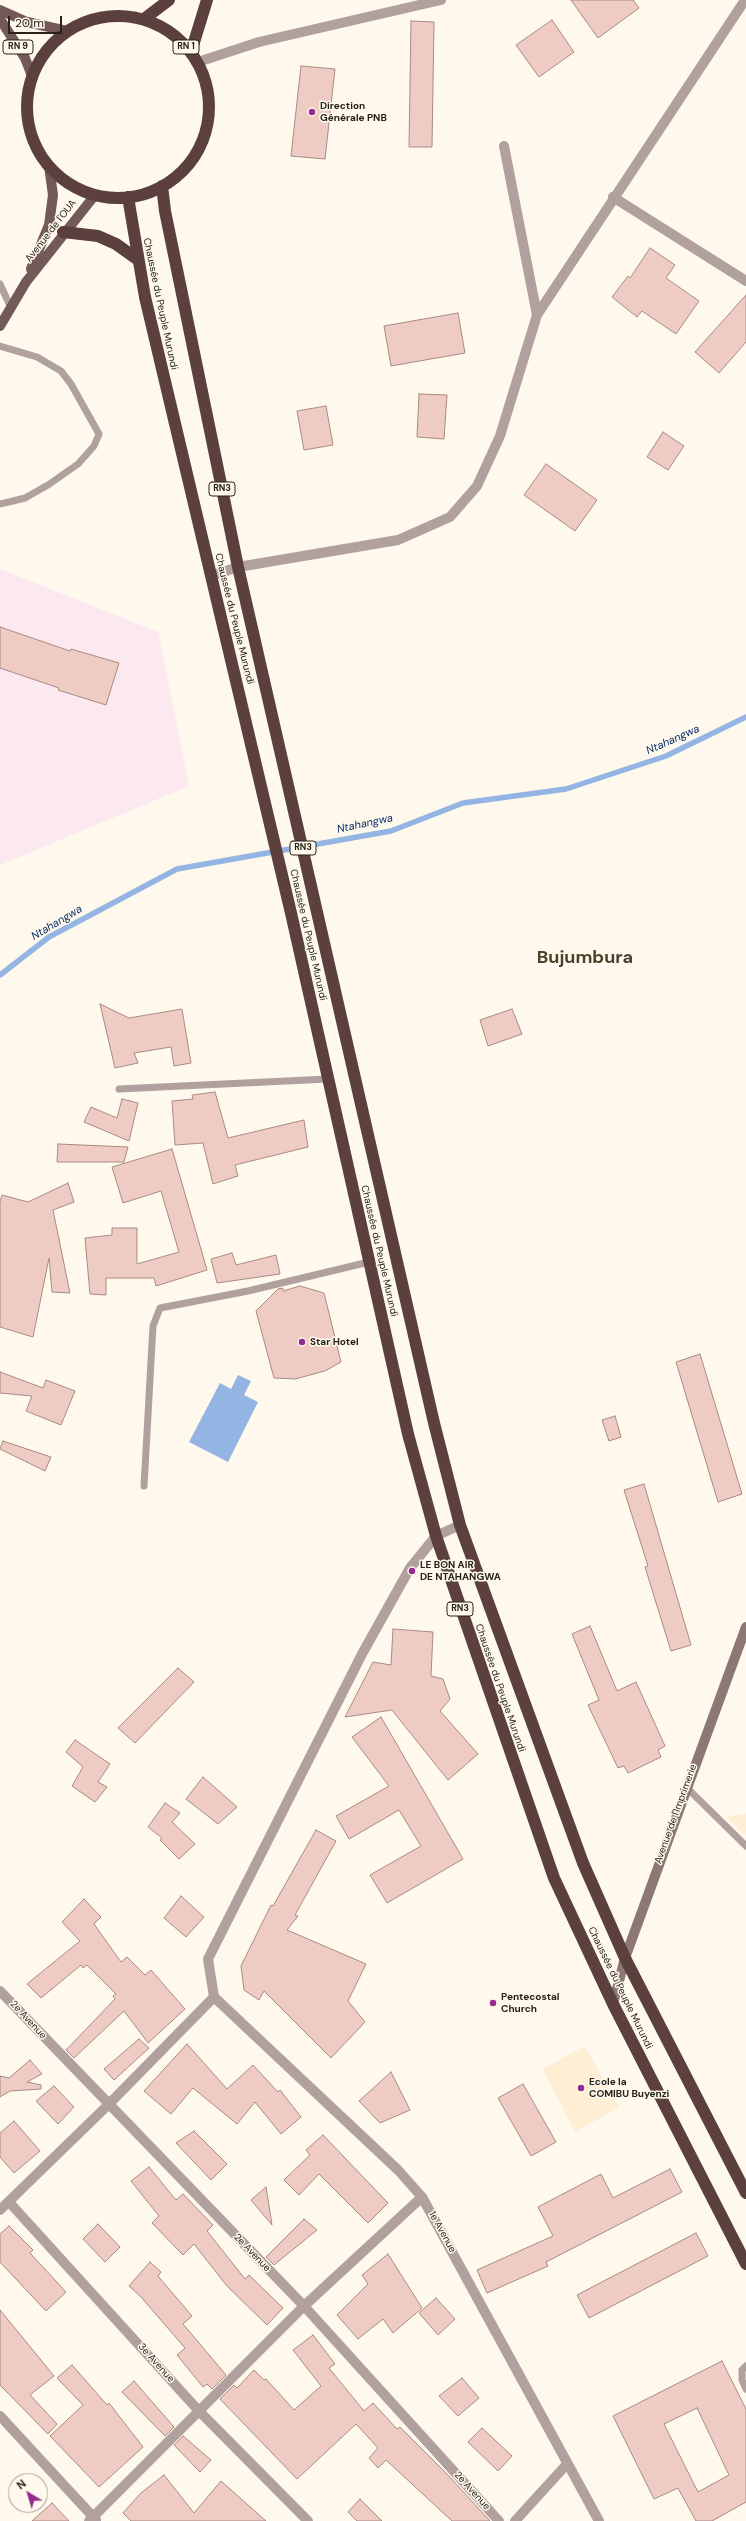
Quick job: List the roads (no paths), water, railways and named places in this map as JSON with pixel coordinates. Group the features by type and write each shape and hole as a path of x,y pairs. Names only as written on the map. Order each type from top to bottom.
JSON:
{"highway":[{"path":"144,19 169,0"},
{"name":"RN 1","path":"194,57 207,0"},
{"name":"RN 1","path":"124,16 144,19 170,32 194,57 206,80 209,101 208,121 202,141 192,158 179,174 162,186 146,193 128,197 95,194 70,184 49,166 38,150 30,133 27,114 28,95 32,76 44,54 67,31 85,22 104,17 124,16"},
{"name":"Chaussée du Peuple Murundi","path":"162,186 165,211 238,567 317,906 434,1423 460,1525 583,1863 625,1958 746,2193"},
{"name":"Chaussée du Peuple Murundi","path":"128,197 137,259 211,576 265,798 408,1434 436,1536 554,1878 613,2004 746,2264"},
{"path":"63,232 98,236 116,244 137,259"}],"main road":[{"path":"0,10 27,22 67,31"},
{"name":"RN 9","path":"0,19 25,58 32,76"},
{"name":"Avenue de l'OUA","path":"26,282 49,225 53,195 49,166"},
{"name":"Avenue de l'OUA","path":"0,326 26,282 63,232 95,194"}],"street":[{"path":"194,57 441,0"},
{"path":"211,576 238,567 398,540 450,517 477,486 500,436 537,315 613,197 745,0"},
{"path":"504,146 537,315"},
{"path":"613,197 746,281"},
{"path":"0,2210 108,2105 214,1997 208,1959 362,1654 410,1568 436,1536 460,1525"},
{"name":"Avenue de l'Imprimerie","path":"613,2004 625,1958 686,1787 746,1627"},
{"name":"2e Avenue","path":"0,1991 108,2105 304,2306 499,2521"},
{"name":"1e Avenue","path":"214,1997 392,2165 422,2197 496,2328 567,2464 600,2521"},
{"path":"0,2416 93,2520 198,2410 304,2306 422,2197"},
{"name":"3e Avenue","path":"9,2202 198,2410 308,2521"},
{"path":"515,2521 567,2464"}],"lane":[{"path":"0,284 11,308"},
{"path":"0,346 37,358 61,371 72,384 98,434 94,446 78,464 48,486 25,498 0,504"},
{"path":"119,1088 328,1079"},
{"path":"144,1486 153,1326 160,1308 248,1291 369,1262"},
{"path":"686,1787 746,1846"},
{"path":"746,2366 742,2370 742,2380 746,2389"}],"water":[{"path":"238,1375 251,1381 244,1395 258,1402 228,1462 189,1442 220,1383 231,1389"}],"waterway":[{"name":"Ntahangwa","path":"0,975 49,937 177,869 391,831 463,803 566,789 666,756 746,717"}],"place":[{"name":"Direction Générale PNB","path":"312,112"},
{"name":"Star Hotel","path":"302,1342"},
{"name":"LE BON AIR DE NTAHANGWA","path":"412,1571"},
{"name":"Pentecostal Church","path":"493,2003"},
{"name":"Ecole la COMIBU Buyenzi","path":"581,2088"}],"district":[{"name":"Bujumbura","path":"585,958"}]}
